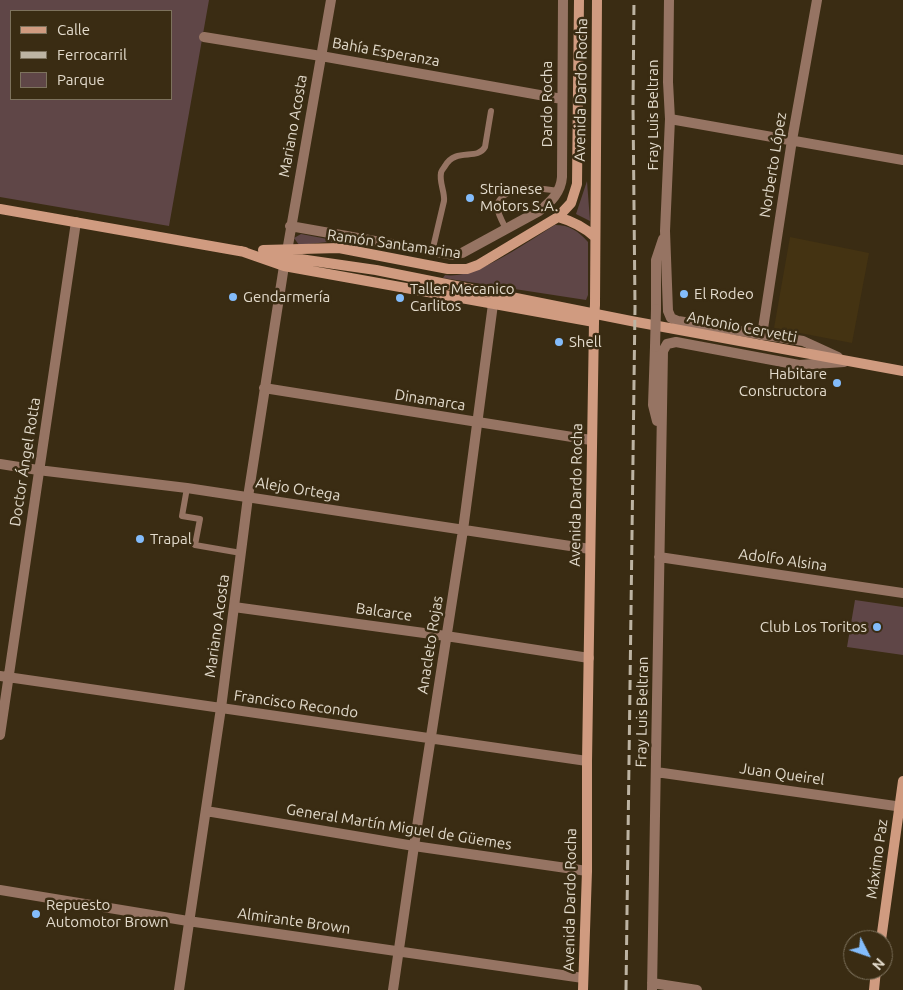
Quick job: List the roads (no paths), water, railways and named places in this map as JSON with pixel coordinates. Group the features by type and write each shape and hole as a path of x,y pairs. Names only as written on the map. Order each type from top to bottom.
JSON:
{"main road":[{"name":"Avenida Dardo Rocha","path":"558,217 571,203 577,184 579,0"},
{"name":"Avenida Dardo Rocha","path":"583,990 587,871 597,0"},
{"name":"Ramón Santamarina","path":"0,210 241,251 376,270 631,321"},
{"path":"558,217 579,225 595,237"},
{"name":"Ramón Santamarina","path":"285,257 338,248 448,269 467,269 487,260 558,217"},
{"name":"Ramón Santamarina","path":"241,251 285,257 493,304 594,322"},
{"name":"Antonio Cervetti","path":"631,321 903,371"},
{"name":"Máximo Paz","path":"883,930 901,807 903,781"}],"street":[{"name":"Mariano Acosta","path":"179,990 221,708 264,388 290,226 331,0"},
{"name":"Dardo Rocha","path":"548,204 558,191 562,177 563,0"},
{"name":"Fray Luis Beltran","path":"668,311 666,231 670,119 668,82 669,0"},
{"name":"Norberto López","path":"762,335 792,140 817,0"},
{"name":"Bahía Esperanza","path":"204,36 562,99"},
{"path":"670,119 903,160"},
{"name":"Ramón Santamarina","path":"290,226 454,255 462,253 548,204"},
{"name":"Doctor Ángel Rotta","path":"0,735 4,677 76,222"},
{"name":"Fray Luis Beltran","path":"661,434 654,405 656,260 666,231"},
{"name":"Anacleto Rojas","path":"393,990 463,530 493,304"},
{"name":"Antonio Cervetti","path":"668,311 672,318 678,321 803,341 847,362"},
{"name":"Antonio Cervetti","path":"667,344 676,342 799,365 847,362"},
{"name":"Fray Luis Beltran","path":"652,987 661,434 663,351 667,344"},
{"name":"Dinamarca","path":"264,388 591,440"},
{"name":"Alejo Ortega","path":"0,464 187,488 590,549"},
{"name":"Adolfo Alsina","path":"659,558 903,593"},
{"name":"Balcarce","path":"234,607 589,658"},
{"name":"Francisco Recondo","path":"4,677 587,761"},
{"name":"Juan Queirel","path":"656,772 901,807"},
{"name":"General Martín Miguel de Güemes","path":"206,811 414,846 587,871"},
{"name":"Almirante Brown","path":"0,890 188,921 400,950 583,978"},
{"path":"652,987 697,990"}],"lane":[{"path":"432,252 445,194 441,173 447,162 455,156 478,154 483,151 491,111"},
{"path":"506,229 497,208 498,202 504,195 525,187 558,191"},
{"path":"187,488 182,516 200,519 195,545 241,553"}],"railway":[{"path":"626,990 635,307 634,0"}],"place":[{"name":"Strianese Motors S.A.","path":"470,198"},
{"name":"El Rodeo","path":"684,294"},
{"name":"Gendarmería","path":"233,297"},
{"name":"Taller Mecanico Carlitos","path":"400,298"},
{"name":"Shell","path":"559,342"},
{"name":"Habitare Constructora","path":"837,383"},
{"name":"Trapal","path":"140,539"},
{"name":"Club Los Toritos","path":"877,627"},
{"name":"Repuesto Automotor Brown","path":"36,914"}]}
